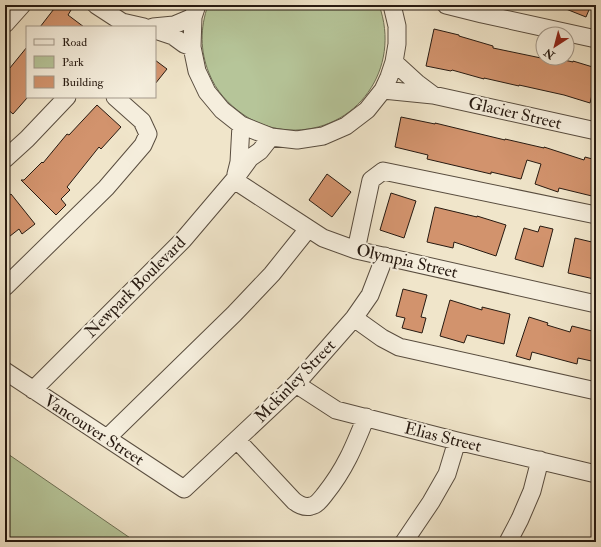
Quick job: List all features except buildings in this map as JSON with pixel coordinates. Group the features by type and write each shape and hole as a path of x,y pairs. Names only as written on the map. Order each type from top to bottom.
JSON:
{"street":[{"path":"5,24 22,5"},
{"path":"96,5 120,24 136,26"},
{"path":"195,11 192,47 197,71 207,92 222,110 241,125 272,137 297,140 323,136 346,126 367,110 383,90 390,77 397,44 396,26 392,5"},
{"path":"446,5 596,39"},
{"path":"156,27 174,25 195,11"},
{"path":"156,30 173,36 184,44 192,47"},
{"name":"Glacier Street","path":"394,62 433,95"},
{"name":"Glacier Street","path":"383,90 433,95 596,131"},
{"path":"5,159 66,98"},
{"path":"5,287 106,188 143,146 148,134 142,121 116,98"},
{"name":"Newpark Boulevard","path":"234,180 239,162 241,125"},
{"name":"Newpark Boulevard","path":"33,390 183,240 234,180 250,158 260,151 272,137"},
{"path":"356,250 371,180 383,172 596,215"},
{"name":"Olympia Street","path":"234,180 322,238 356,250 596,304"},
{"path":"107,438 256,291 272,274 308,229"},
{"name":"Mckinley Street","path":"184,489 296,384 354,318 370,295 385,256"},
{"path":"354,318 382,338 399,347 596,391"},
{"name":"Vancouver Street","path":"5,371 184,489"},
{"name":"Elias Street","path":"296,384 336,410 596,474"},
{"path":"237,440 294,501 305,507 311,506 318,503 342,472 366,417"},
{"path":"404,542 431,502 447,474 457,441"},
{"path":"508,542 532,491 540,460"}],"green space":[{"path":"208,5 379,5 385,29 384,52 379,73 368,92 353,108 335,121 313,128 289,130 271,127 260,123 244,115 228,102 212,80 206,65 202,39 205,14"},
{"path":"5,452 136,542 5,542"}]}
